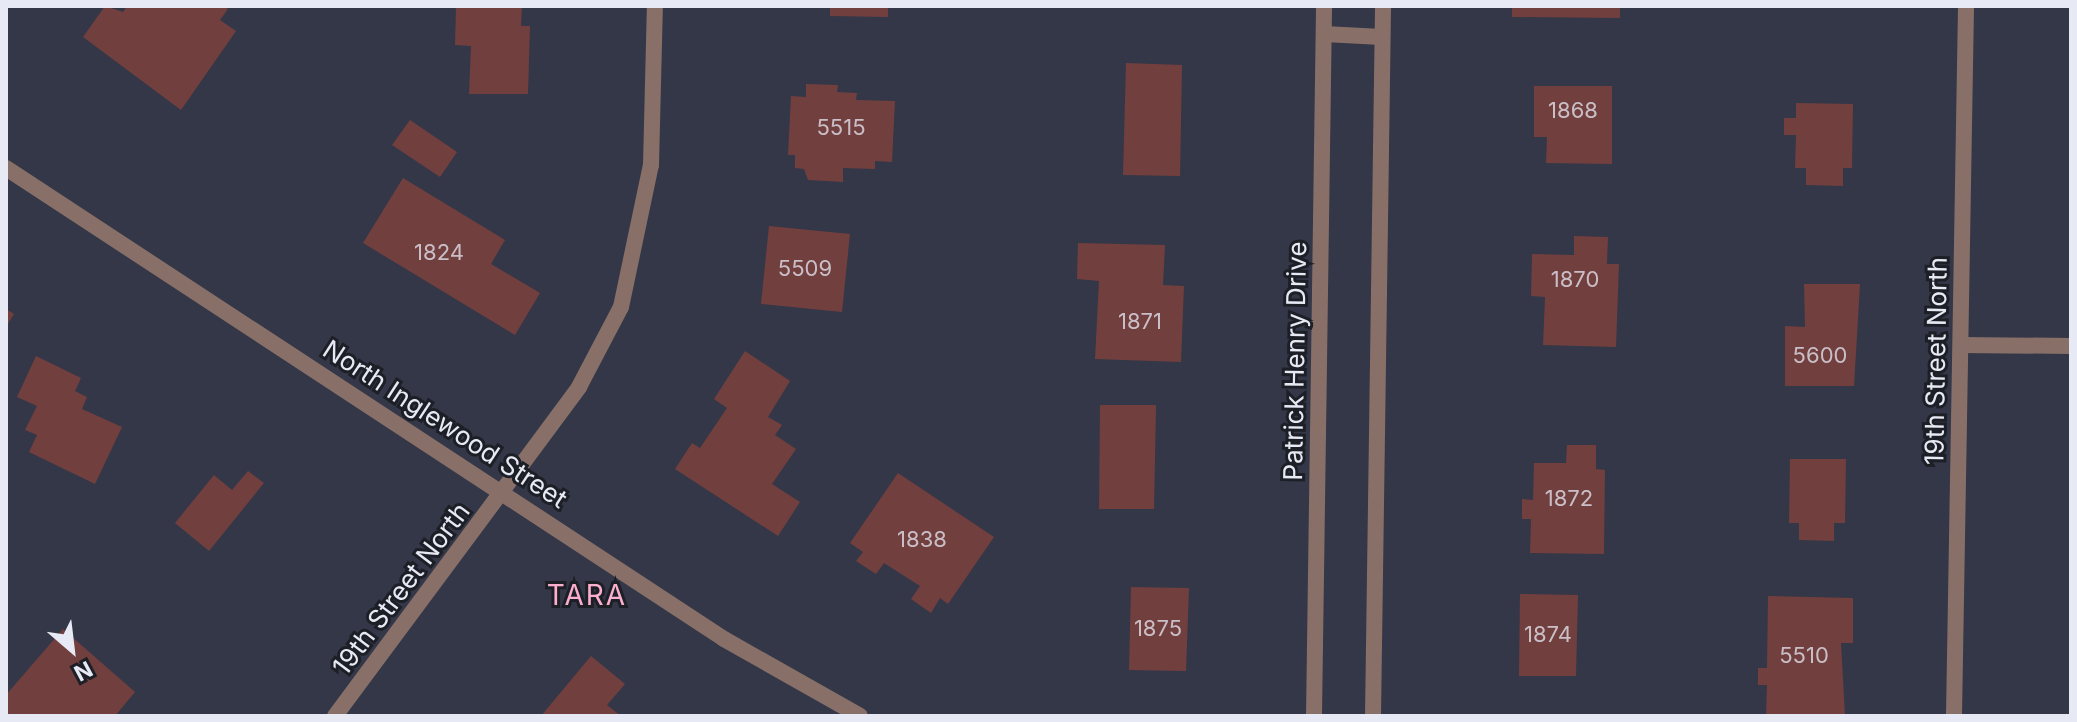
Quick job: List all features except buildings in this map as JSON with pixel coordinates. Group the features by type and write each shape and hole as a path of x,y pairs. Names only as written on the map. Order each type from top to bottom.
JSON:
{"street":[{"name":"19th Street North","path":"335,716 579,387 621,307 651,165 655,6"},
{"name":"Patrick Henry Drive","path":"1314,716 1324,6"},
{"path":"1373,716 1383,6"},
{"name":"19th Street North","path":"1954,716 1966,6"},
{"path":"1324,34 1382,37"},
{"name":"North Inglewood Street","path":"6,168 504,491 724,639 860,716"},
{"path":"1961,345 2071,346"}],"district":[{"name":"TARA","path":"587,595"}]}
